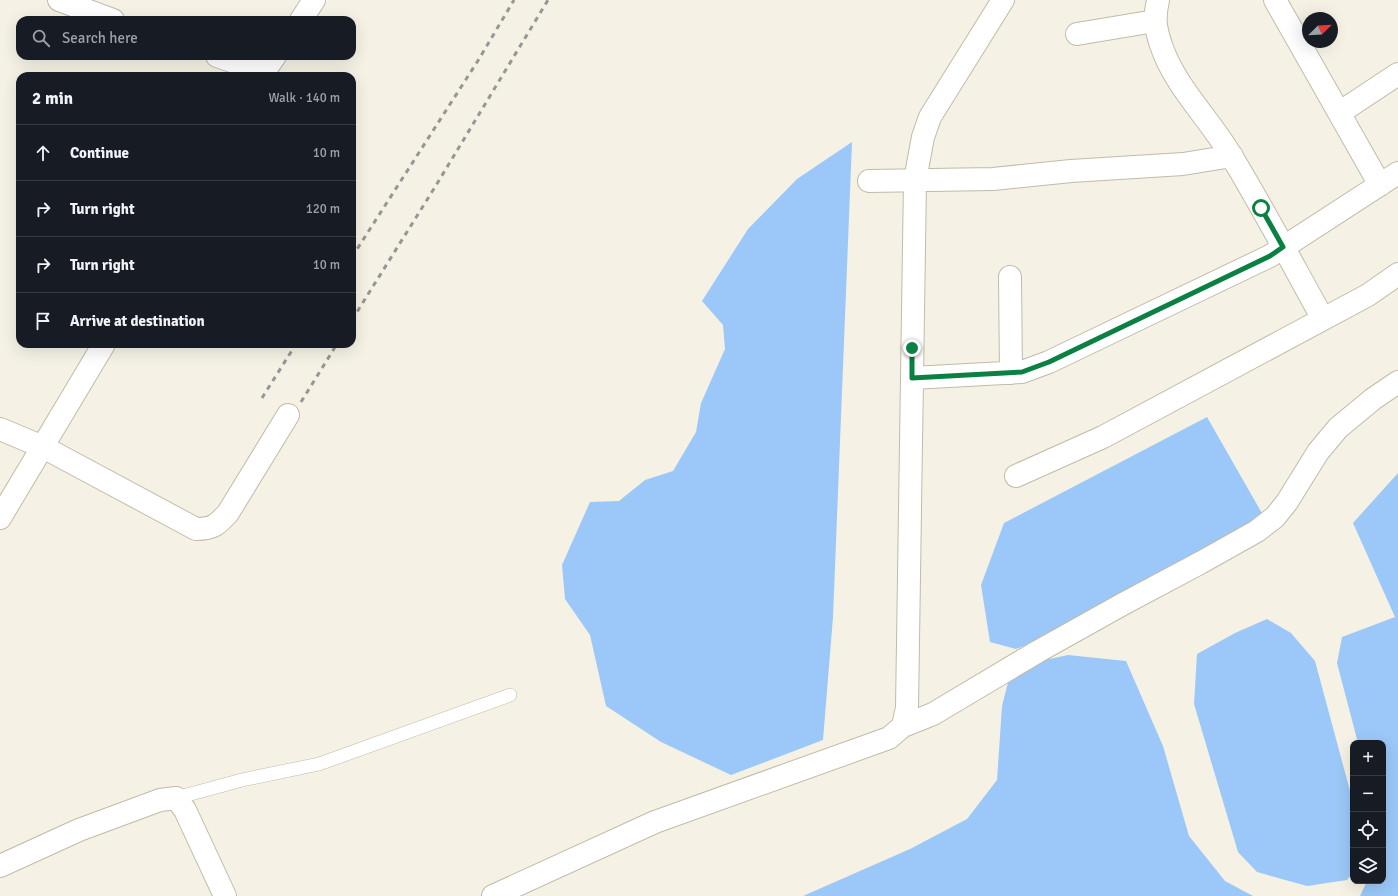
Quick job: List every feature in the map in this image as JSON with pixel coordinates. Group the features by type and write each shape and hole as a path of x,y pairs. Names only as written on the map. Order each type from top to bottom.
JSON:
{"street":[{"path":"59,0 102,16"},
{"path":"304,16 314,0"},
{"path":"903,726 907,708 914,180 922,137 930,117 1003,0"},
{"path":"1276,0 1380,185"},
{"path":"1077,34 1156,10 1161,45 1170,66 1180,83 1232,156 1324,318"},
{"path":"234,60 267,68"},
{"path":"1339,113 1398,74"},
{"path":"869,181 993,179 1183,164 1232,156"},
{"path":"912,378 1022,372 1049,362 1270,256 1398,173"},
{"path":"1016,476 1104,436 1368,295 1398,274"},
{"path":"1010,277 1011,373"},
{"path":"0,518 102,348"},
{"path":"493,896 655,822 888,738 903,726 932,714 1116,608 1257,531 1275,517 1287,502 1318,452 1338,428 1398,382"},
{"path":"0,429 43,447 196,529 207,529 218,524 228,513 288,415"},
{"path":"0,866 79,830 160,800 176,798 185,810 225,896"}],"lane":[{"path":"176,798 242,780 319,764 510,695"}],"water":[{"path":"852,142 833,617 823,740 731,775 661,742 606,706 590,635 565,599 562,565 590,502 619,501 645,480 673,471 696,432 701,403 725,349 723,325 702,301 748,229 797,179"},
{"path":"1207,417 1271,529 1123,609 1016,649 990,642 981,585 1004,523"},
{"path":"1398,473 1398,896 1360,896 1366,884 1386,884 1386,740 1357,740 1337,663 1342,637 1395,617 1353,523"},
{"path":"1267,619 1291,633 1315,661 1350,791 1350,876 1347,880 1307,886 1257,872 1238,852 1194,704 1197,654 1235,633"},
{"path":"1068,655 1126,661 1163,746 1189,836 1225,881 1253,896 803,896 910,849 967,819 997,780 1002,706 1012,667"}],"railway":[{"path":"356,251 479,59 514,0"},
{"path":"356,314 435,187 548,0"},
{"path":"262,398 293,348"},
{"path":"301,402 335,348"}],"route":[{"path":"912,348 912,378 1022,372 1049,362 1270,256 1283,247 1261,208"}]}
